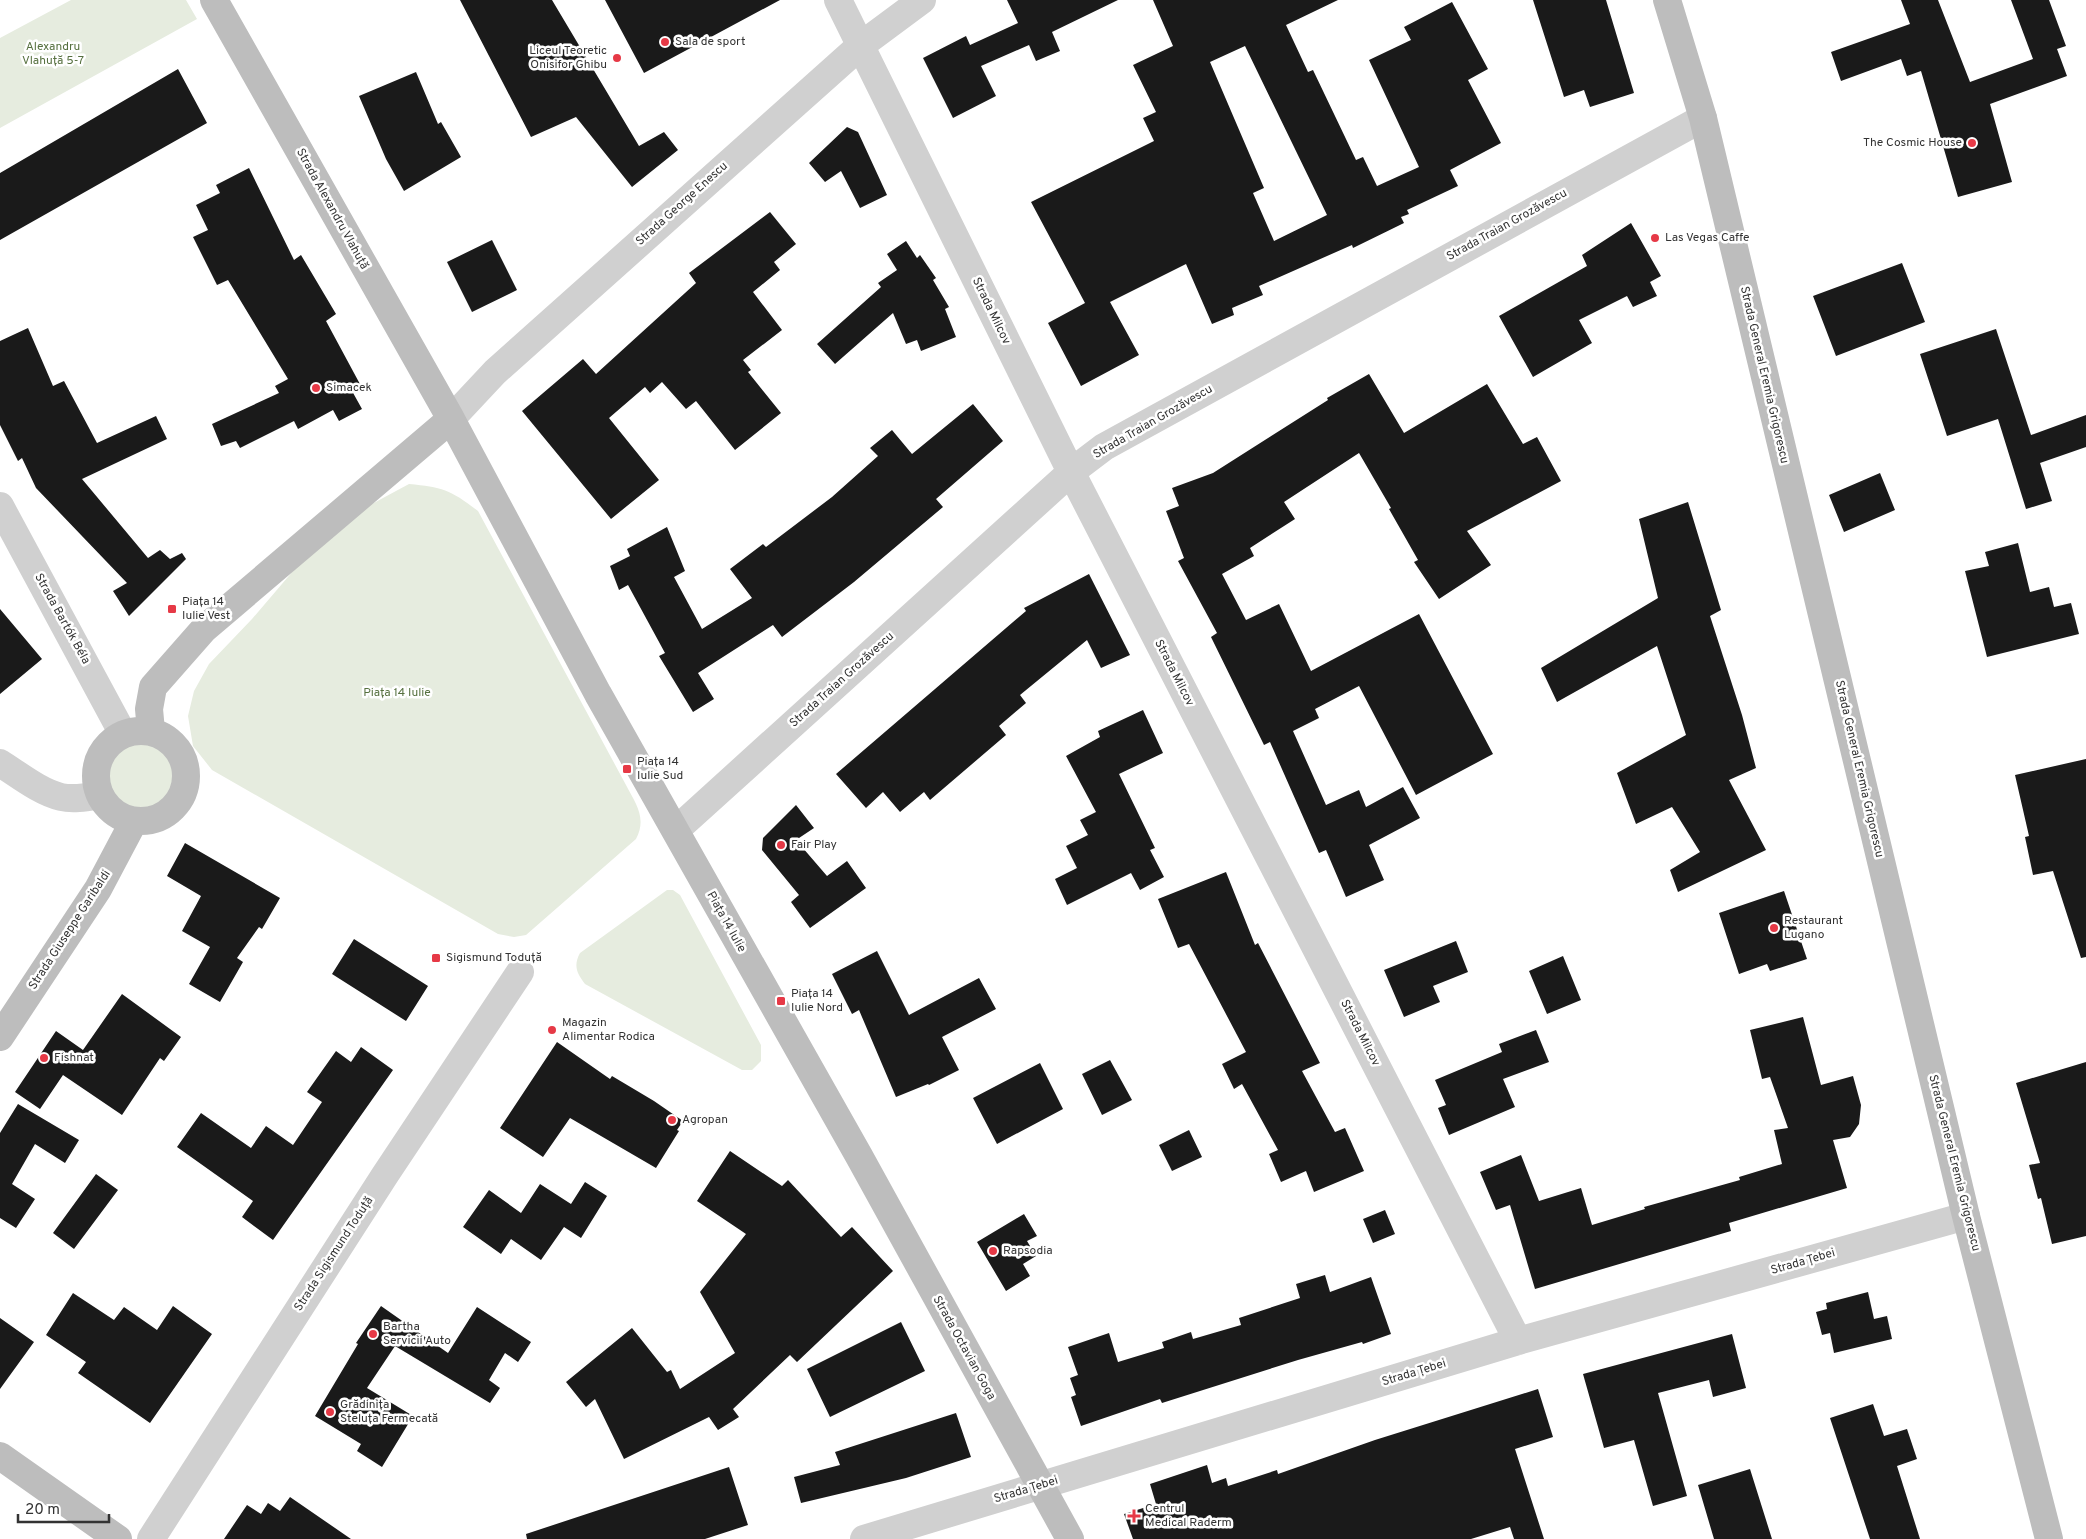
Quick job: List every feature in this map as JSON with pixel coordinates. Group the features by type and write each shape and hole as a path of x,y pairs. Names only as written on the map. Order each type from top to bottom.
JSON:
{"main road":[{"name":"Strada Alexandru Vlahuță","path":"214,0 451,418"},
{"name":"Strada General Eremia Grigorescu","path":"1667,0 1703,118 1966,1216 2049,1539"},
{"path":"151,731 149,708 154,687 191,642 278,565 451,418"},
{"name":"Piața 14 Iulie","path":"451,418 598,694 859,1156"},
{"path":"137,730 151,731 164,736 175,745 183,757 187,770 186,784 181,798 173,809 162,817 148,821 134,821 120,816 108,807 100,796 96,781 96,767 102,753 110,742 123,734 137,730"},
{"name":"Strada Giuseppe Garibaldi","path":"0,1037 102,882 134,821"},
{"name":"Strada Octavian Goga","path":"859,1156 1070,1539"},
{"path":"0,1456 118,1539"}],"street":[{"name":"Strada Milcov","path":"838,0 1071,472 1518,1341"},
{"name":"Strada George Enescu","path":"451,418 495,372 860,46 922,0"},
{"name":"Strada Traian Grozăvescu","path":"676,830 1071,472 1104,447 1703,118"},
{"name":"Strada Bartók Béla","path":"0,506 123,734"},
{"path":"0,763 32,783 61,797 81,798 100,796"},
{"name":"Strada Sigismund Toduță","path":"151,1539 385,1175 520,972"},
{"name":"Strada Țebei","path":"864,1539 1518,1341 1966,1216"}],"green space":[{"name":"Alexandru Vlahuță 5-7","path":"71,0 186,0 197,19 0,128 0,38"},
{"name":"Piața 14 Iulie","path":"409,484 446,491 478,511 639,811 640,824 636,839 526,935 514,937 498,934 212,770 193,746 188,716 194,691 209,664 252,619 299,564 357,512"},
{"path":"142,740 162,746 172,756 178,776 172,796 162,806 142,812 122,806 112,796 106,776 112,756 122,746"},
{"path":"667,890 673,890 680,895 761,1045 761,1061 752,1070 742,1070 585,984 578,973 576,966 580,953"}],"building":[{"path":"460,0 552,0 639,146 664,132 678,150 632,187 576,117 531,137"},
{"name":"Sala de sport","path":"605,0 780,0 644,73"},
{"path":"1007,0 1118,0 1052,32 1060,51 1036,61 1029,45 981,66 996,96 953,118 923,58 966,36 970,45 1018,23"},
{"path":"1153,0 1338,0 1286,25 1308,72 1313,70 1356,160 1363,157 1377,186 1419,167 1369,60 1411,40 1404,27 1452,2 1488,69 1468,80 1501,143 1450,170 1458,186 1407,210 1409,214 1401,217 1404,223 1353,248 1352,245 1259,286 1263,295 1232,308 1234,315 1212,324 1186,264 1110,302 1139,355 1081,386 1048,323 1085,303 1031,202 1154,141 1143,118 1156,112 1133,65 1173,46","holes":["1245,46 1327,215 1274,241 1253,193 1264,188 1210,62"]},
{"path":"1533,0 1606,0 1634,93 1590,107 1584,90 1564,97"},
{"path":"1901,0 1938,0 1970,82 2033,59 2011,0 2049,0 2066,46 2057,49 2067,76 1990,104 2012,182 1958,197 1921,71 1907,76 1901,59 1841,81 1831,52 1910,24"},
{"path":"178,69 207,123 0,240 0,173"},
{"path":"416,72 438,124 441,122 461,157 404,191 386,159 359,96"},
{"path":"847,127 858,132 887,195 860,208 841,171 825,182 809,163"},
{"path":"249,168 294,260 301,255 336,314 326,321 361,386 352,391 362,409 339,421 333,410 298,429 294,421 240,448 236,441 221,446 212,424 279,393 275,386 288,379 228,280 217,285 193,237 208,230 196,205 220,193 216,185"},
{"path":"770,212 796,244 774,262 780,270 753,292 782,330 743,360 751,370 748,372 781,413 735,450 696,401 686,409 662,382 650,393 645,387 609,418 659,480 611,519 522,411 583,359 596,374 696,283 689,273"},
{"path":"1631,223 1661,276 1650,282 1657,296 1633,307 1627,296 1579,320 1592,343 1533,377 1499,316 1587,266 1582,255"},
{"path":"492,240 517,290 472,312 447,262"},
{"path":"906,241 917,258 920,255 936,278 933,280 949,307 945,309 956,337 921,351 917,340 906,344 893,313 835,364 817,344 881,287 878,283 897,270 887,254"},
{"path":"1902,263 1925,322 1836,356 1813,296"},
{"path":"28,328 53,386 64,381 97,443 156,416 167,439 82,479 148,558 160,550 170,559 182,553 186,559 129,616 113,591 127,583 36,488 22,458 18,461 0,425 0,341"},
{"path":"1996,329 2031,435 2086,415 2086,447 2040,463 2052,501 2026,509 1998,419 1947,436 1920,354"},
{"path":"1369,374 1404,433 1487,384 1523,444 1537,437 1561,481 1467,531 1491,565 1439,599 1414,562 1418,560 1359,453 1284,502 1295,519 1250,548 1254,556 1222,574 1246,620 1279,604 1311,671 1419,614 1493,754 1416,795 1359,686 1315,709 1319,718 1293,731 1326,805 1359,790 1366,807 1403,787 1420,818 1369,845 1384,880 1346,897 1326,850 1319,853 1270,742 1264,745 1211,637 1217,633 1178,561 1184,558 1166,511 1179,506 1172,488 1213,473 1328,400 1327,398"},
{"path":"973,404 1003,441 936,499 943,507 854,582 782,637 773,625 698,673 714,699 693,712 659,656 665,653 628,585 619,590 610,566 630,556 627,549 667,527 685,571 674,577 702,629 752,598 730,569 763,544 766,547 832,497 878,456 870,448 892,430 912,454"},
{"path":"1880,473 1895,510 1844,532 1829,495"},
{"path":"1688,502 1721,610 1710,616 1742,715 1756,768 1729,780 1766,850 1678,892 1670,870 1700,852 1672,807 1636,824 1617,773 1686,735 1657,646 1557,702 1541,668 1658,598 1639,519"},
{"path":"2018,543 2030,592 2049,587 2054,607 2071,603 2079,634 1987,657 1965,571 1989,566 1985,552"},
{"path":"1089,574 1130,655 1101,668 1087,640 1020,695 1026,703 999,726 1006,735 930,800 924,792 900,812 883,792 866,808 836,774 1026,611 1024,608"},
{"path":"0,609 42,659 0,694"},
{"path":"1143,710 1163,753 1119,774 1155,848 1150,850 1164,877 1140,890 1131,873 1067,905 1055,879 1077,868 1066,846 1088,835 1080,820 1096,812 1066,756 1100,737 1098,731"},
{"path":"2086,759 2086,957 2081,958 2053,871 2033,875 2025,837 2029,836 2015,775"},
{"path":"796,805 814,828 796,840 827,876 847,861 866,888 810,928 791,902 799,895 762,850 763,838"},
{"path":"185,843 280,898 262,929 259,927 237,958 243,962 220,1002 189,984 210,947 182,931 201,896 167,876"},
{"path":"1226,872 1255,945 1258,943 1320,1063 1302,1071 1335,1132 1345,1128 1364,1171 1314,1192 1306,1171 1281,1182 1269,1154 1278,1150 1242,1084 1234,1089 1222,1064 1246,1052 1189,944 1178,948 1158,899"},
{"path":"1784,891 1807,959 1770,971 1767,964 1739,974 1719,913"},
{"path":"354,939 428,986 406,1021 332,974"},
{"path":"1456,941 1468,972 1433,986 1440,1002 1404,1017 1384,970"},
{"path":"877,951 909,1015 979,978 996,1009 942,1037 959,1070 929,1085 896,1097 859,1010 852,1014 832,974"},
{"path":"1563,956 1581,1000 1547,1014 1529,971"},
{"path":"122,994 181,1037 164,1061 160,1058 122,1115 63,1075 40,1109 15,1092 56,1031 83,1050"},
{"path":"1803,1017 1821,1085 1853,1076 1861,1105 1859,1124 1850,1137 1833,1140 1847,1188 1729,1223 1731,1231 1535,1289 1510,1205 1496,1210 1480,1172 1521,1155 1539,1201 1581,1188 1592,1225 1645,1209 1644,1207 1740,1180 1739,1177 1782,1164 1774,1130 1788,1128 1770,1077 1762,1079 1750,1030"},
{"path":"1536,1030 1549,1062 1503,1079 1515,1107 1449,1135 1438,1108 1446,1105 1435,1080 1502,1052 1499,1044"},
{"path":"557,1042 610,1079 612,1076 683,1121 677,1130 679,1131 656,1168 570,1118 543,1157 500,1128"},
{"path":"361,1047 393,1070 273,1240 242,1217 253,1201 177,1147 201,1113 251,1148 266,1126 293,1145 322,1102 307,1092 336,1051 351,1062"},
{"path":"1110,1060 1132,1100 1102,1115 1082,1074"},
{"path":"2086,1062 2086,1236 2052,1244 2041,1198 2038,1199 2029,1165 2040,1163 2016,1083"},
{"path":"1040,1063 1063,1109 997,1144 973,1098"},
{"path":"18,1104 79,1140 65,1163 35,1144 12,1184 35,1199 16,1228 0,1218 0,1133"},
{"path":"1189,1130 1202,1157 1172,1171 1159,1145"},
{"path":"730,1151 782,1186 788,1180 841,1237 852,1227 893,1271 797,1362 790,1355 733,1409 739,1417 718,1430 709,1417 624,1459 595,1399 586,1407 566,1382 632,1328 667,1372 671,1370 680,1389 735,1353 700,1292 746,1234 697,1201"},
{"path":"96,1174 118,1190 74,1249 53,1233"},
{"path":"585,1182 607,1196 581,1238 564,1227 541,1260 511,1239 501,1254 463,1227 489,1190 521,1213 540,1184 571,1204"},
{"path":"1385,1210 1395,1234 1373,1243 1363,1219"},
{"path":"1024,1214 1037,1236 1027,1241 1036,1256 1023,1264 1030,1276 1006,1291 977,1242"},
{"path":"1325,1275 1330,1292 1371,1277 1391,1334 1363,1344 1362,1342 1298,1360 1162,1403 1160,1399 1081,1426 1071,1397 1076,1395 1070,1378 1078,1375 1068,1347 1109,1333 1118,1362 1164,1348 1162,1342 1191,1332 1193,1339 1241,1325 1239,1318 1300,1298 1296,1284"},
{"path":"1868,1292 1874,1319 1887,1316 1892,1339 1834,1353 1830,1333 1822,1335 1816,1312 1827,1309 1826,1303"},
{"path":"73,1293 114,1320 124,1307 157,1330 173,1306 212,1334 150,1423 78,1373 86,1362 46,1335"},
{"path":"381,1306 448,1353 477,1307 531,1342 518,1362 505,1353 489,1380 500,1388 490,1403 395,1346 367,1388 413,1416 382,1467 357,1451 361,1444 315,1416 358,1344 356,1343"},
{"path":"0,1318 34,1342 0,1389"},
{"path":"901,1322 925,1371 830,1417 807,1369"},
{"path":"1732,1334 1746,1388 1713,1397 1709,1380 1658,1393 1687,1496 1653,1506 1634,1440 1604,1448 1583,1374"},
{"path":"1538,1389 1553,1437 1515,1449 1544,1539 1514,1539 1510,1527 1471,1539 1133,1539 1124,1514 1156,1504 1150,1484 1207,1465 1212,1483 1226,1478 1228,1486 1277,1470 1278,1474 1375,1440"},
{"path":"1873,1404 1884,1436 1907,1429 1917,1459 1897,1466 1920,1539 1870,1539 1830,1418"},
{"path":"956,1413 971,1457 906,1478 801,1503 794,1477 840,1465 835,1452"},
{"path":"729,1467 748,1525 705,1539 527,1539 526,1534"},
{"path":"1750,1469 1772,1539 1714,1539 1698,1485"},
{"path":"290,1497 351,1539 224,1539 247,1505 261,1514 268,1503 280,1511"}],"place":[{"name":"Sala de sport","path":"665,42"},
{"name":"Liceul Teoretic Onisifor Ghibu","path":"617,58"},
{"name":"The Cosmic House","path":"1972,143"},
{"name":"Las Vegas Caffe","path":"1655,238"},
{"name":"Simacek","path":"316,388"},
{"name":"Piața 14 Iulie Vest","path":"172,609"},
{"name":"Piața 14 Iulie Sud","path":"627,769"},
{"name":"Fair Play","path":"781,845"},
{"name":"Restaurant Lugano","path":"1774,928"},
{"name":"Sigismund Toduță","path":"436,958"},
{"name":"Piața 14 Iulie Nord","path":"781,1001"},
{"name":"Magazin Alimentar Rodica","path":"552,1030"},
{"name":"Fishnat","path":"44,1058"},
{"name":"Agropan","path":"672,1120"},
{"name":"Rapsodia","path":"993,1251"},
{"name":"Bartha Servicii Auto","path":"373,1334"},
{"name":"Grădinița Steluța Fermecată","path":"330,1412"},
{"name":"Centrul Medical Raderm","path":"1134,1516"}]}
